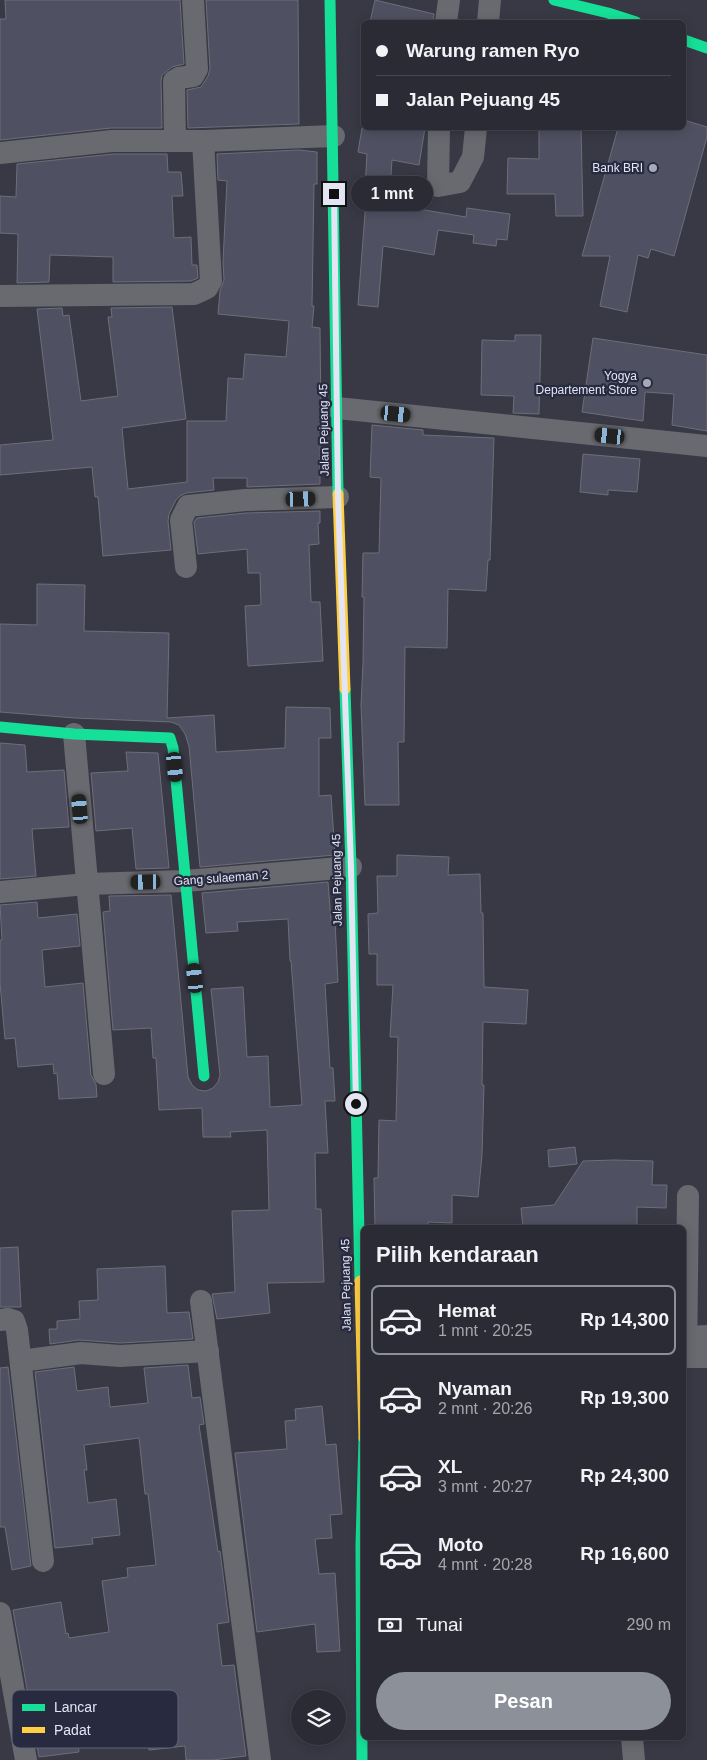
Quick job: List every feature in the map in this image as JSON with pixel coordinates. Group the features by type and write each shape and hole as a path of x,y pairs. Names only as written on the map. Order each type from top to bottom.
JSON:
{"street":[{"path":"175,141 174,81 193,76 197,69 193,0"},
{"name":"Jalan Pejuang 45","path":"330,0 334,136 338,497 351,867 361,1316"},
{"path":"446,20 449,0"},
{"path":"488,20 490,0"},
{"path":"554,0 630,20"},
{"path":"686,41 707,48"},
{"path":"439,130 438,186 460,182 473,157 476,130"},
{"path":"0,153 112,141 203,141 334,136"},
{"path":"0,296 194,294 207,288 211,281 203,141"},
{"path":"337,408 707,446"},
{"path":"186,567 180,520 188,506 244,500 338,497"},
{"path":"0,727 74,734 170,738 173,748 204,1076"},
{"path":"74,734 104,1074"},
{"name":"Gang sulaeman 2","path":"0,892 86,884 185,881 351,867"},
{"path":"688,1196 694,1349"},
{"path":"201,1301 260,1760"},
{"path":"0,1320 8,1319 14,1321 18,1330 43,1561"},
{"path":"21,1361 82,1353 120,1356 208,1351"},
{"path":"0,1613 14,1690"},
{"name":"Jalan Pejuang 45","path":"362,1740 362,1760"},
{"path":"632,1740 634,1760"}],"building":[{"path":"5,0 180,0 184,64 172,67 162,75 162,128 111,128 0,140 0,19 6,19"},
{"path":"206,0 298,0 299,124 188,128 187,90 201,87 210,69"},
{"path":"375,0 434,14 433,20 370,20"},
{"name":"Bank BRI","path":"686,121 707,127 707,137 674,256 651,249 648,258 638,255 627,312 600,306 610,256 582,256 617,130 686,130"},
{"path":"362,130 425,130 419,165 392,160 389,204 466,217 467,208 510,214 507,240 497,239 496,246 473,243 474,235 438,230 434,255 383,246 378,307 358,305 367,187 365,187 367,154 358,152"},
{"path":"539,130 581,130 583,216 556,216 555,194 507,194 508,158 539,159"},
{"path":"299,150 317,152 317,184 314,184 312,306 314,306 312,327 320,328 320,484 247,487 247,478 213,478 214,490 186,493 176,500 169,514 168,521 171,550 103,556 98,497 95,497 92,467 0,475 0,445 53,440 37,309 62,308 63,316 69,315 81,401 118,396 108,317 112,317 111,308 172,307 186,419 122,428 128,489 187,482 187,421 226,421 228,378 243,379 245,354 286,357 289,321 218,314 220,291 224,280 223,262 227,181 218,180 217,154"},
{"path":"113,154 167,154 168,172 181,172 183,196 172,196 174,238 191,237 192,265 197,265 198,278 191,281 113,282 113,257 50,255 49,282 17,283 18,234 0,233 0,196 16,197 17,164"},
{"path":"515,335 541,335 539,414 513,413 514,396 481,395 482,340 515,341"},
{"name":"Yogya Departement Store","path":"593,338 707,355 707,431 672,425 674,394 645,392 643,421 582,412"},
{"path":"372,425 423,430 423,435 494,438 490,560 488,560 486,591 448,589 447,648 405,647 404,742 398,742 399,805 365,805 361,705 364,597 362,597 363,553 379,553 381,478 370,477"},
{"path":"583,454 640,459 637,492 608,490 608,495 580,492"},
{"path":"320,511 320,523 318,523 319,544 309,545 311,602 320,602 323,661 248,666 245,606 261,605 260,573 248,573 247,549 198,554 194,522 197,518 246,513"},
{"path":"37,584 85,585 84,631 169,633 167,718 214,715 216,752 285,748 286,707 330,708 331,738 319,738 319,796 331,795 335,855 200,867 189,746 185,734 179,725 171,722 75,718 0,712 0,624 37,625"},
{"path":"0,743 25,745 27,772 64,770 69,827 32,829 36,876 0,879"},
{"path":"126,752 158,753 169,868 136,869 132,828 96,831 91,773 128,771"},
{"path":"397,855 449,857 448,875 480,874 481,913 483,913 484,987 528,990 526,1024 483,1022 482,1155 478,1197 452,1195 452,1223 428,1222 428,1225 375,1225 374,1178 378,1178 379,1120 396,1121 398,1037 390,1037 393,985 377,985 377,954 369,954 368,914 378,913 377,876 397,876"},
{"path":"328,882 331,921 335,921 338,982 325,984 330,1068 333,1068 335,1101 325,1101 328,1153 315,1153 316,1209 321,1209 324,1282 267,1283 270,1313 217,1319 212,1294 235,1292 232,1211 269,1210 267,1130 230,1132 231,1137 203,1137 202,1108 159,1110 156,1058 153,1058 151,1028 113,1030 103,912 110,911 109,896 171,895 188,1077 192,1085 198,1090 206,1091 213,1088 218,1082 220,1075 211,989 243,987 247,1057 268,1056 270,1107 302,1105 288,919 237,922 238,931 206,933 202,893"},
{"path":"37,902 38,918 77,914 80,946 42,950 45,987 83,983 91,1075 96,1084 97,1097 59,1099 57,1073 54,1074 53,1064 18,1067 15,1038 5,1039 0,983 0,940 2,940 0,905"},
{"path":"575,1147 577,1164 549,1167 548,1150"},
{"path":"583,1161 653,1161 652,1185 667,1185 666,1208 637,1207 637,1225 523,1225 521,1208 554,1205"},
{"path":"18,1247 21,1307 0,1307 0,1248"},
{"path":"165,1266 167,1313 189,1312 193,1339 120,1343 79,1340 50,1344 49,1329 57,1329 57,1321 80,1319 79,1301 98,1300 97,1269"},
{"path":"188,1365 192,1398 200,1397 204,1424 199,1425 218,1552 220,1551 229,1622 217,1624 222,1666 234,1665 246,1756 213,1760 186,1760 185,1746 178,1747 178,1690 27,1690 13,1610 61,1602 66,1634 68,1633 69,1638 109,1632 102,1581 128,1577 127,1568 156,1565 139,1438 84,1445 87,1470 84,1470 88,1503 116,1499 120,1535 92,1538 93,1544 55,1548 35,1372 74,1367 77,1391 108,1387 110,1407 148,1403 144,1368"},
{"path":"8,1367 31,1566 12,1570 5,1527 0,1527 0,1368"},
{"path":"322,1406 326,1445 336,1444 342,1514 330,1515 332,1538 315,1539 319,1574 335,1573 340,1651 317,1652 315,1624 257,1632 235,1453 287,1449 285,1421 296,1420 295,1409"},
{"path":"37,1748 78,1748 79,1752 39,1757"},
{"path":"149,1748 167,1748 149,1750"}],"traffic: fast":[{"path":"330,0 338,494"},
{"path":"554,0 630,20"},
{"path":"686,41 707,48"},
{"path":"345,689 360,1281"},
{"path":"0,727 74,734 170,738 173,748 204,1076"},
{"path":"362,1740 362,1760"}],"traffic: slow":[{"path":"338,494 345,689"},
{"path":"360,1281 361,1320"}],"place":[{"name":"Bank BRI","path":"653,168"},
{"name":"Yogya Departement Store","path":"647,383"}],"route":[{"path":"334,194 338,497 351,867 356,1104"}]}
